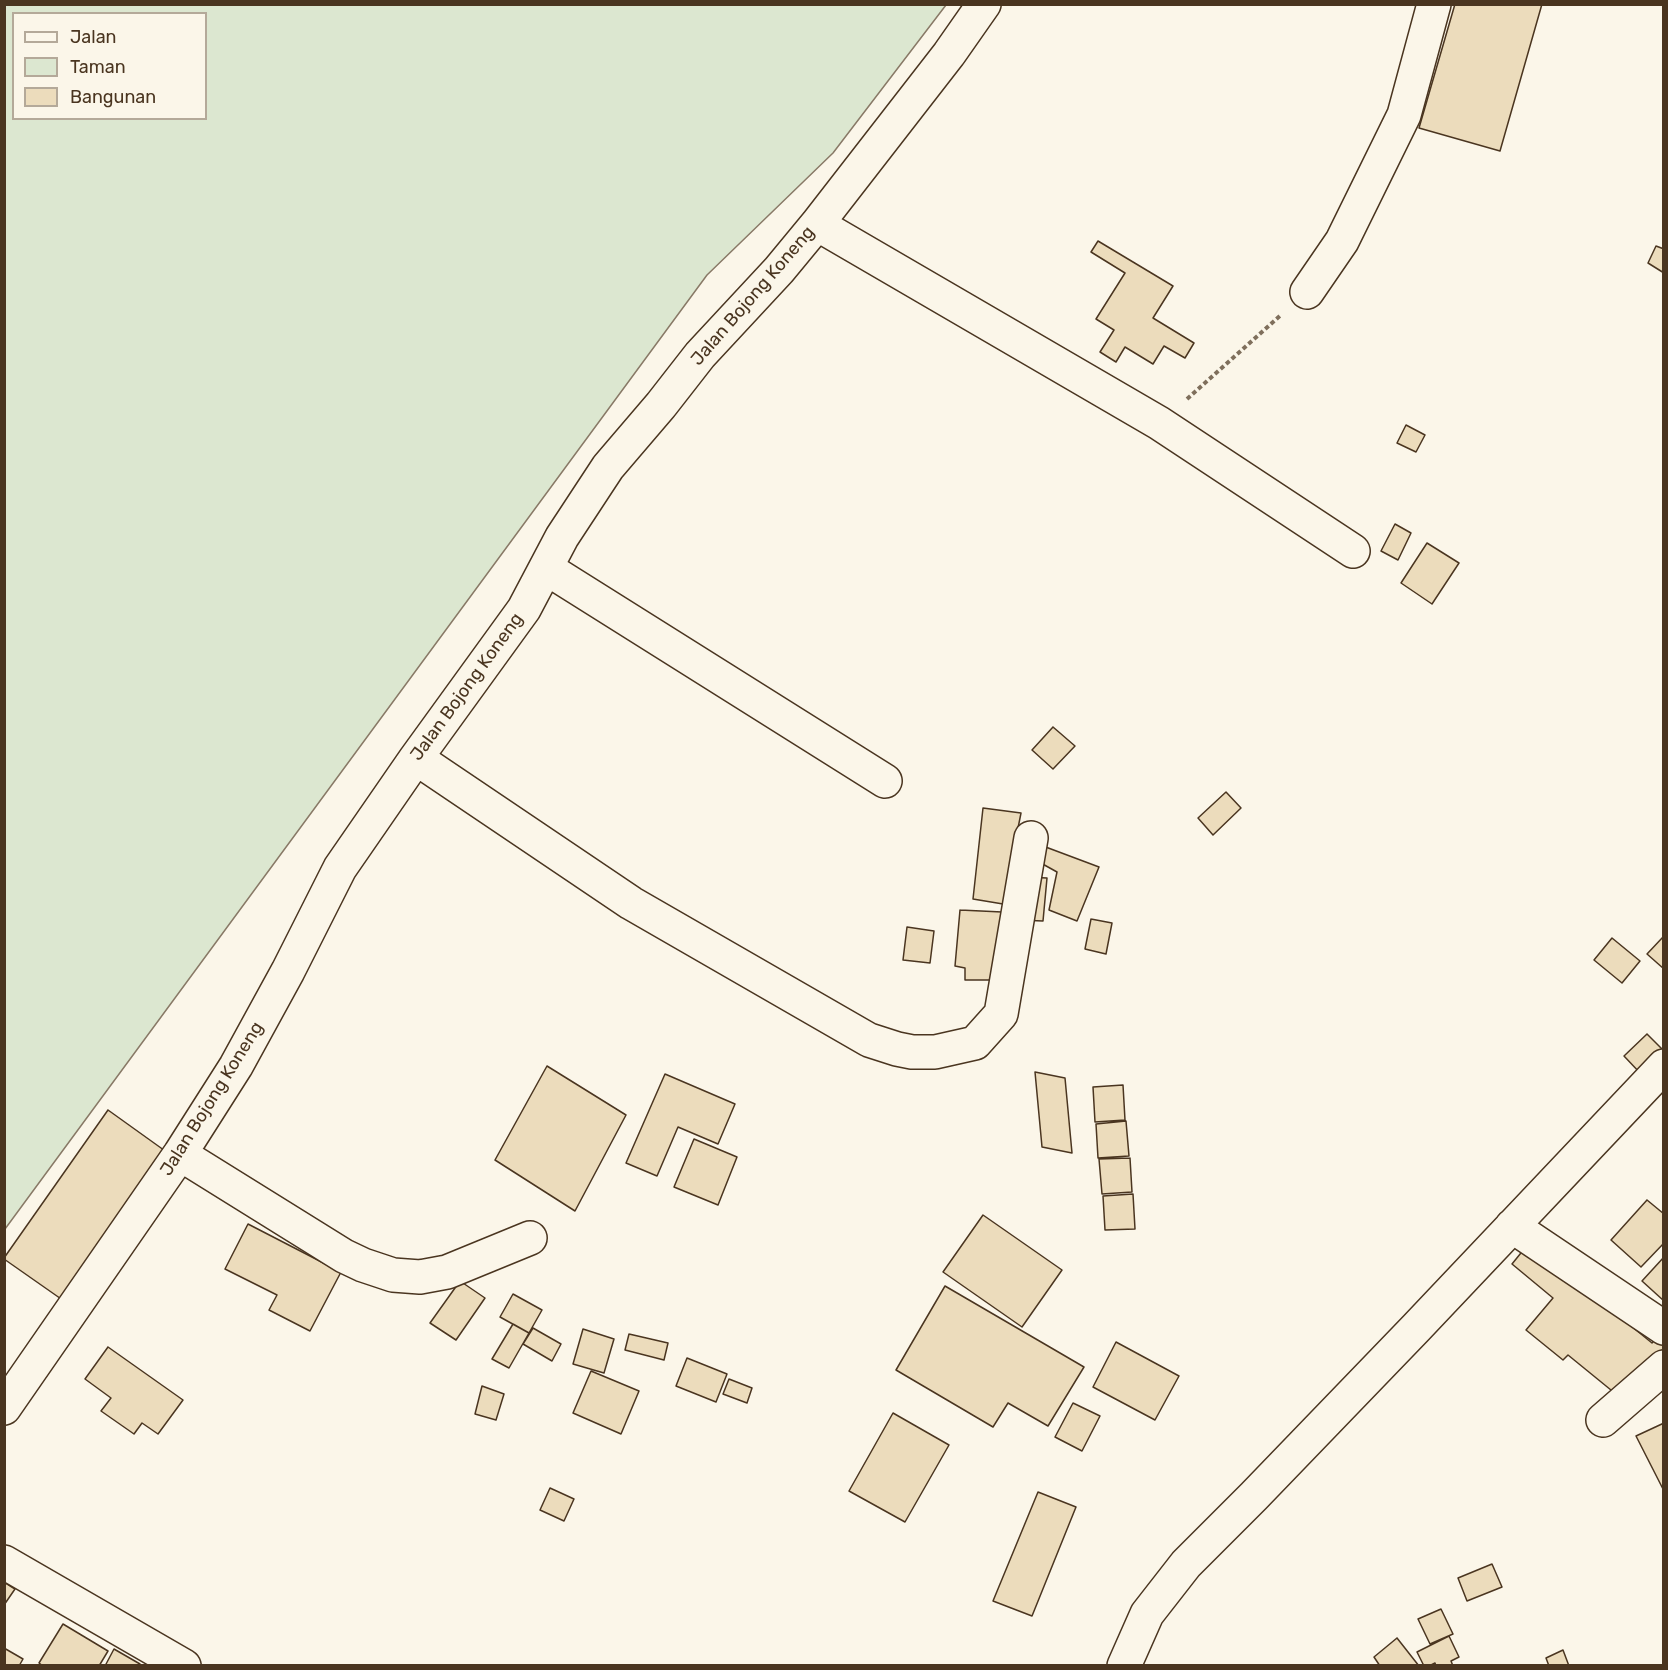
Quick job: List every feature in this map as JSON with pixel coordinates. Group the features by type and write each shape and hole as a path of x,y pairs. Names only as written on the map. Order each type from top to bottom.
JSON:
{"street":[{"name":"Jalan Bojong Koneng","path":"4,1408 180,1154 236,1066 288,971 340,868 524,609 562,537 608,467 661,405 699,355 779,270 817,224 949,54 984,4"},
{"path":"1307,292 1342,241 1404,115 1434,4"},
{"path":"817,224 1159,423 1353,551"},
{"path":"546,568 885,781"},
{"path":"416,758 631,903 869,1040 912,1052 935,1052 975,1043 1001,1014 1031,838"},
{"path":"1124,1665 1148,1614 1186,1564 1384,1361 1664,1066"},
{"path":"180,1154 344,1256 393,1275 420,1277 447,1272 530,1238"},
{"path":"1512,1226 1664,1328"},
{"path":"1603,1420 1664,1367"},
{"path":"4,1562 184,1665"}],"path":[{"path":"1159,423 1307,292"}],"green space":[{"path":"5,4 946,5 833,153 707,275 5,1229"}],"building":[{"path":"1455,4 1542,4 1500,151 1419,128"},
{"path":"1098,241 1173,286 1153,318 1194,343 1185,358 1164,346 1153,364 1125,347 1116,362 1100,352 1114,330 1096,319 1125,273 1091,252"},
{"path":"1656,246 1664,249 1664,273 1648,263"},
{"path":"1406,425 1425,435 1416,452 1397,443"},
{"path":"1395,524 1411,533 1398,560 1381,551"},
{"path":"1427,543 1459,563 1432,604 1401,583"},
{"path":"1053,727 1075,746 1053,769 1032,750"},
{"path":"1226,792 1241,808 1213,835 1198,818"},
{"path":"983,808 1021,813 1003,904 973,899"},
{"path":"1043,846 1099,867 1077,921 1049,910 1057,872 1039,862"},
{"path":"1026,877 1047,878 1043,921 1019,920"},
{"path":"960,910 1002,912 995,980 965,980 965,968 955,966"},
{"path":"1091,919 1112,923 1106,954 1085,949"},
{"path":"907,927 934,931 930,963 903,960"},
{"path":"1612,938 1640,961 1622,983 1594,960"},
{"path":"1664,938 1664,969 1647,954"},
{"path":"1647,1034 1664,1051 1641,1074 1624,1056"},
{"path":"547,1066 626,1115 575,1211 495,1160"},
{"path":"1035,1072 1065,1078 1072,1153 1042,1147"},
{"path":"665,1074 735,1104 718,1144 678,1127 657,1176 626,1163"},
{"path":"1123,1085 1125,1120 1095,1122 1093,1087"},
{"path":"108,1110 168,1153 64,1301 4,1258"},
{"path":"1126,1121 1129,1156 1098,1158 1096,1124"},
{"path":"694,1139 737,1157 718,1205 674,1187"},
{"path":"1130,1158 1132,1192 1102,1194 1099,1159"},
{"path":"1133,1194 1135,1229 1105,1230 1103,1196"},
{"path":"1647,1200 1664,1214 1664,1243 1641,1267 1611,1240"},
{"path":"983,1215 1062,1270 1022,1327 943,1272"},
{"path":"248,1224 341,1272 310,1331 269,1310 277,1295 225,1269"},
{"path":"1529,1243 1652,1343 1656,1338 1664,1344 1664,1348 1622,1399 1568,1355 1563,1360 1526,1330 1553,1298 1512,1264"},
{"path":"1664,1257 1664,1301 1642,1281"},
{"path":"460,1281 485,1298 456,1340 430,1323"},
{"path":"945,1286 1084,1367 1048,1426 1008,1403 993,1427 896,1370"},
{"path":"513,1294 542,1310 529,1333 500,1317"},
{"path":"513,1324 529,1333 509,1368 492,1359"},
{"path":"533,1328 561,1344 552,1361 523,1344"},
{"path":"583,1329 614,1339 604,1373 573,1364"},
{"path":"629,1334 668,1343 664,1360 625,1350"},
{"path":"1116,1342 1179,1376 1155,1420 1093,1387"},
{"path":"108,1347 183,1400 158,1434 142,1423 134,1434 101,1411 111,1398 85,1379"},
{"path":"687,1358 727,1374 716,1402 676,1386"},
{"path":"591,1371 639,1391 621,1434 573,1413"},
{"path":"729,1379 752,1388 747,1403 723,1394"},
{"path":"482,1386 504,1394 496,1420 475,1414"},
{"path":"1073,1403 1100,1416 1082,1451 1055,1437"},
{"path":"893,1413 949,1445 905,1522 849,1491"},
{"path":"1664,1423 1664,1491 1636,1436"},
{"path":"550,1488 574,1499 564,1521 540,1510"},
{"path":"1038,1492 1076,1507 1032,1616 993,1601"},
{"path":"1492,1564 1502,1587 1467,1601 1458,1578"},
{"path":"4,1582 15,1589 4,1605"},
{"path":"1441,1609 1453,1634 1430,1644 1418,1619"},
{"path":"63,1624 108,1651 99,1666 43,1666 39,1663"},
{"path":"1449,1636 1459,1657 1451,1661 1453,1666 1436,1666 1435,1663 1424,1666 1417,1652"},
{"path":"1397,1638 1419,1666 1380,1666 1374,1657"},
{"path":"4,1648 23,1659 19,1666 4,1666"},
{"path":"114,1649 140,1664 139,1666 105,1666"},
{"path":"1563,1650 1569,1666 1549,1666 1546,1658"}]}
